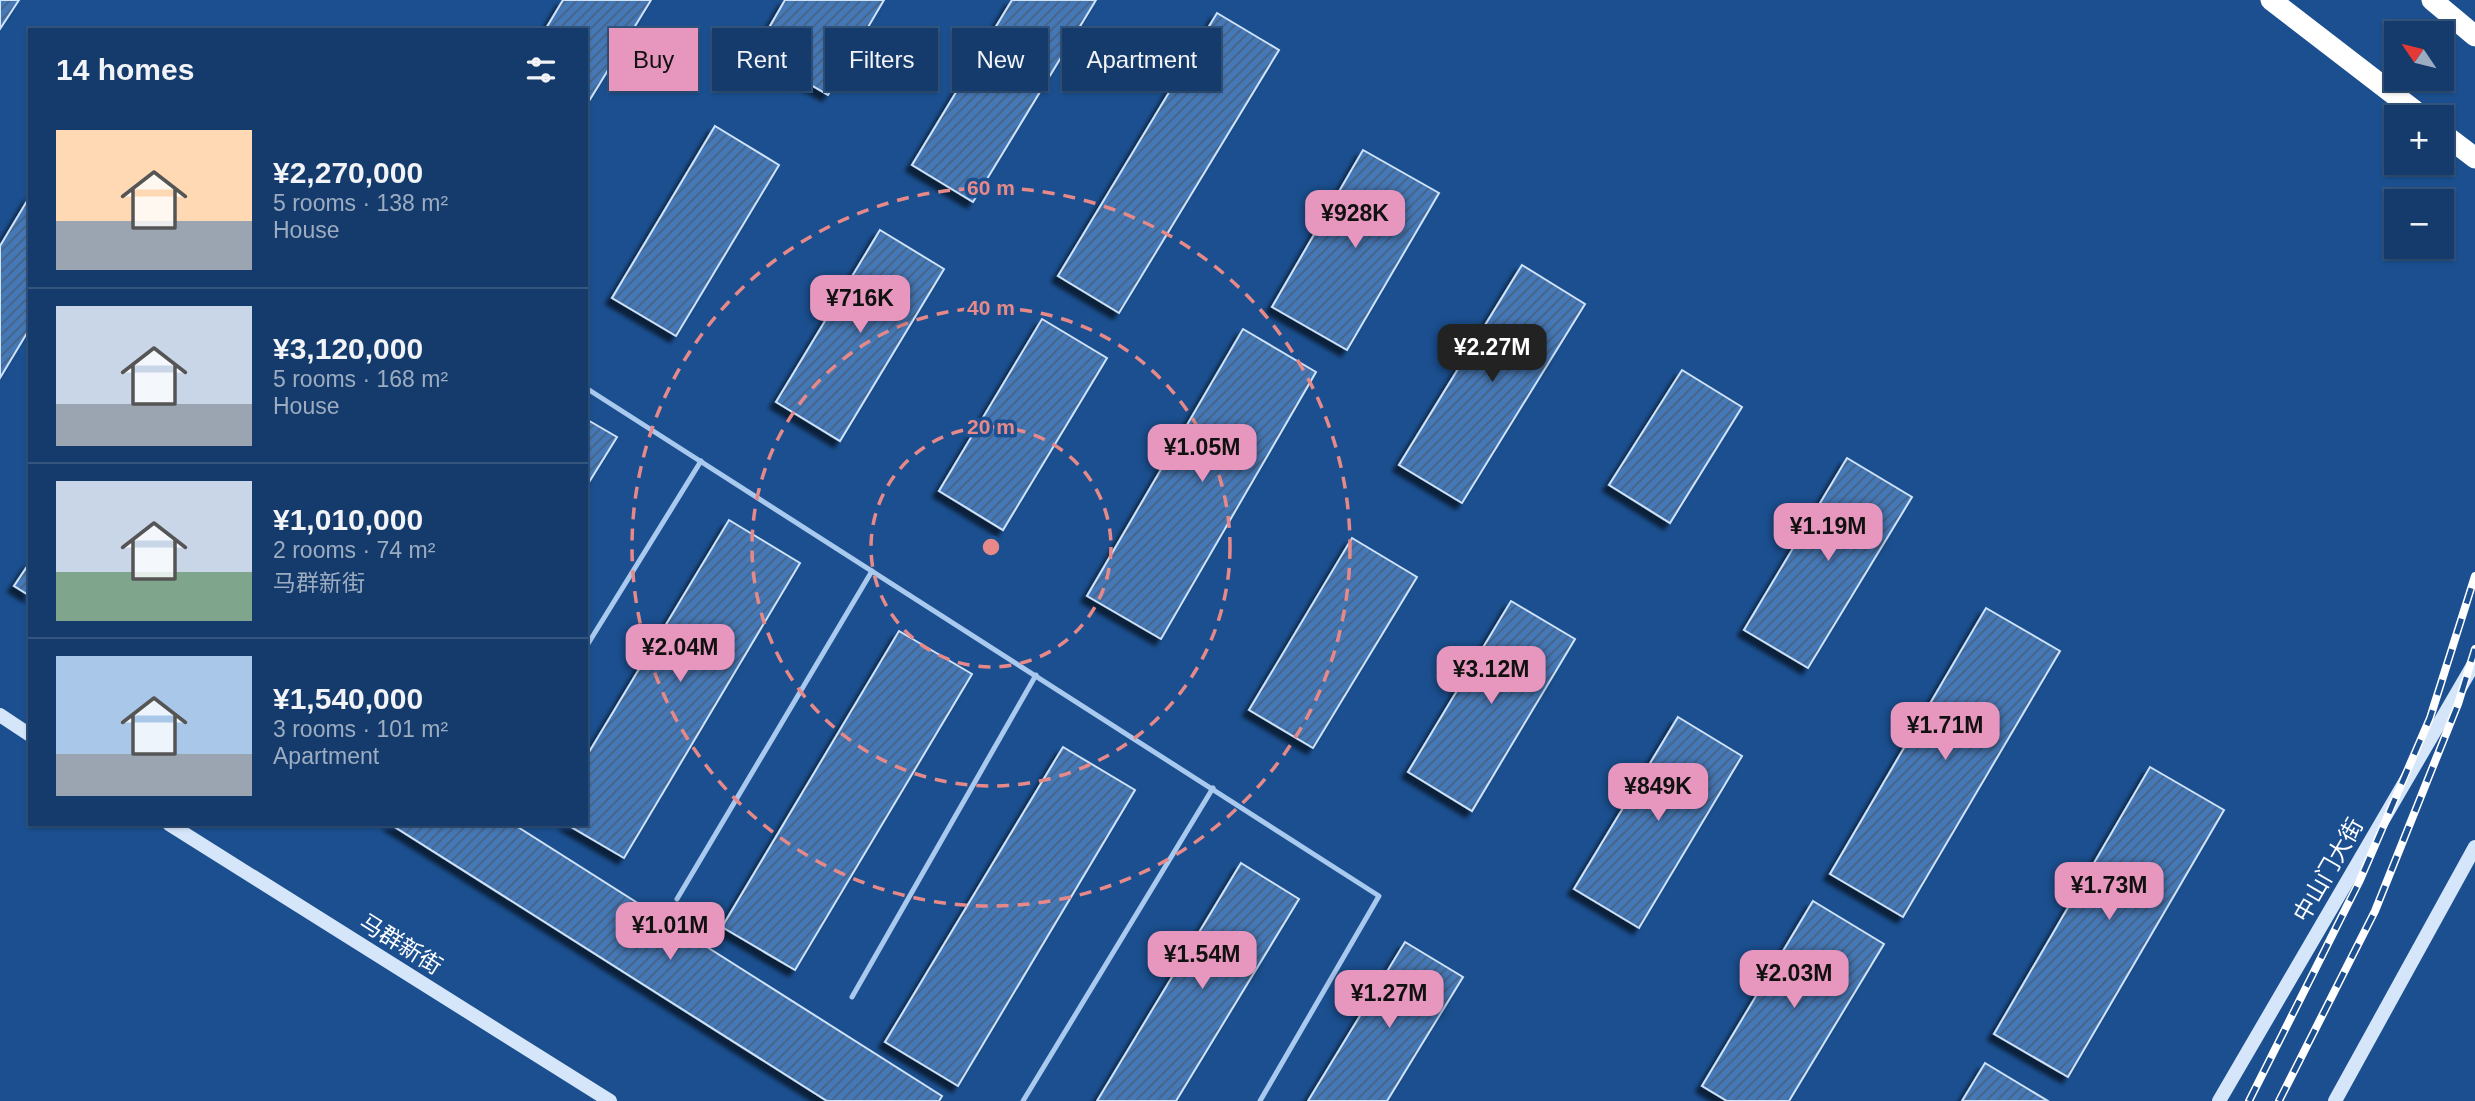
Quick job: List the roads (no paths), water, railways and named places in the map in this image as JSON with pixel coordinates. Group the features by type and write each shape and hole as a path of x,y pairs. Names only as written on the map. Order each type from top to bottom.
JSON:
{"highway":[{"path":"2271,0 2407,105"},
{"path":"2432,0 2475,36"},
{"path":"2454,142 2475,158"}],"main road":[{"name":"中山门大街","path":"2219,1101 2475,662"},
{"path":"0,715 28,734"},
{"name":"马群新街","path":"172,826 610,1101"},
{"path":"2335,1101 2475,847"}],"lane":[{"path":"588,389 1379,896 1260,1101"},
{"path":"588,645 701,461"},
{"path":"677,899 872,571"},
{"path":"852,997 1036,675"},
{"path":"1023,1101 1213,788"}],"railway":[{"path":"2249,1101 2360,880 2430,718 2475,576"},
{"path":"2279,1101 2375,911 2458,704 2475,649"}]}
